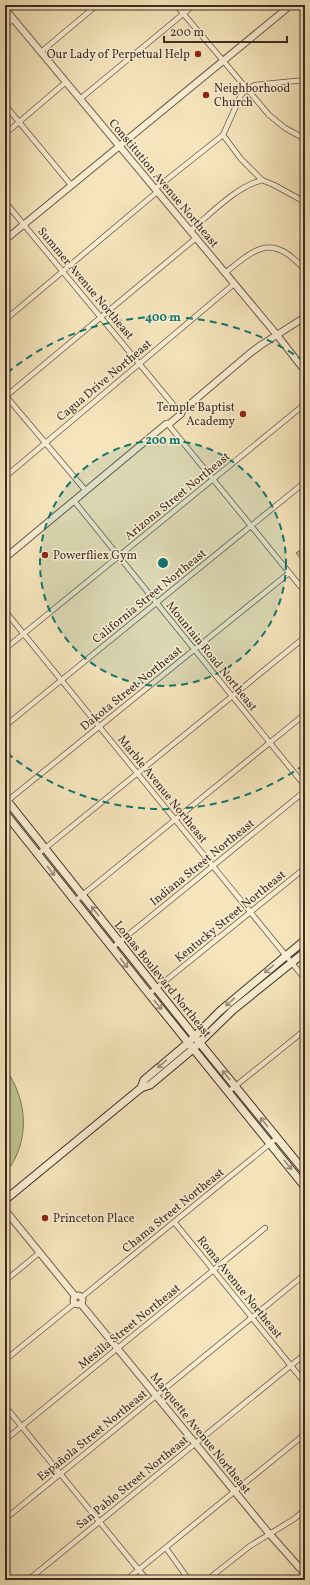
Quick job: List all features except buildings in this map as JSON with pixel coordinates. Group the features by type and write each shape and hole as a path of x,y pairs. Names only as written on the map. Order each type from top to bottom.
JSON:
{"main road":[{"name":"Lomas Boulevard Northeast","path":"6,801 305,1172"},
{"name":"Lomas Boulevard Northeast","path":"5,813 193,1050 305,1187"},
{"path":"5,1200 140,1088 144,1080 195,1037 220,1011 305,940"},
{"path":"140,1088 150,1086 193,1050 233,1010 305,952"}],"street":[{"path":"41,52 97,5"},
{"path":"176,5 276,121 305,139"},
{"path":"80,99 194,5"},
{"path":"5,240 291,5"},
{"name":"Constitution Avenue Northeast","path":"5,9 277,335 305,371"},
{"path":"5,26 13,19"},
{"path":"5,320 64,271 156,190 223,135 241,95 247,89 256,85 305,80"},
{"path":"5,134 66,82"},
{"path":"5,105 71,185"},
{"path":"223,135 241,159 262,180 305,202"},
{"path":"190,231 236,192 245,186 262,180"},
{"name":"Summer Avenue Northeast","path":"5,202 180,412"},
{"path":"86,491 5,396 196,238"},
{"path":"225,273 248,254 264,248 274,248 284,252 296,260 305,270"},
{"name":"Cagua Drive Northeast","path":"5,477 234,284"},
{"path":"5,558 249,354 305,317"},
{"name":"Arizona Street Northeast","path":"5,649 305,404"},
{"path":"167,423 305,592"},
{"name":"California Street Northeast","path":"5,726 305,482"},
{"name":"Mountain Road Northeast","path":"74,501 305,786"},
{"name":"Dakota Street Northeast","path":"6,801 289,573"},
{"name":"Marble Avenue Northeast","path":"5,611 305,979"},
{"path":"38,854 305,637"},
{"path":"74,900 305,714"},
{"name":"Indiana Street Northeast","path":"112,948 305,790"},
{"name":"Kentucky Street Northeast","path":"149,994 305,868"},
{"path":"228,1092 305,1030"},
{"path":"300,1034 305,1039"},
{"name":"Chama Street Northeast","path":"5,1360 277,1138"},
{"name":"Marquette Avenue Northeast","path":"5,1210 269,1534 305,1575"},
{"name":"Roma Avenue Northeast","path":"174,1223 305,1383"},
{"name":"Mesilla Street Northeast","path":"5,1440 265,1228"},
{"path":"5,1280 39,1253"},
{"name":"Española Street Northeast","path":"5,1519 304,1275"},
{"name":"San Pablo Street Northeast","path":"28,1580 305,1354"},
{"path":"5,1406 148,1580"},
{"path":"126,1580 305,1434"},
{"path":"207,1580 245,1550 294,1519 305,1510"},
{"path":"166,1548 189,1580"},
{"path":"297,1580 305,1575"}],"green space":[{"path":"302,549 305,552 305,560 303,562 296,553"},
{"path":"5,1068 13,1080 18,1094 22,1107 23,1121 19,1148 13,1162 5,1174 5,1143 9,1123 5,1099"}],"place":[{"name":"Our Lady of Perpetual Help","path":"198,54"},
{"name":"Neighborhood Church","path":"206,95"},
{"name":"Temple Baptist Academy","path":"243,414"},
{"name":"Powerfliex Gym","path":"45,555"},
{"name":"Princeton Place","path":"45,1218"}]}
